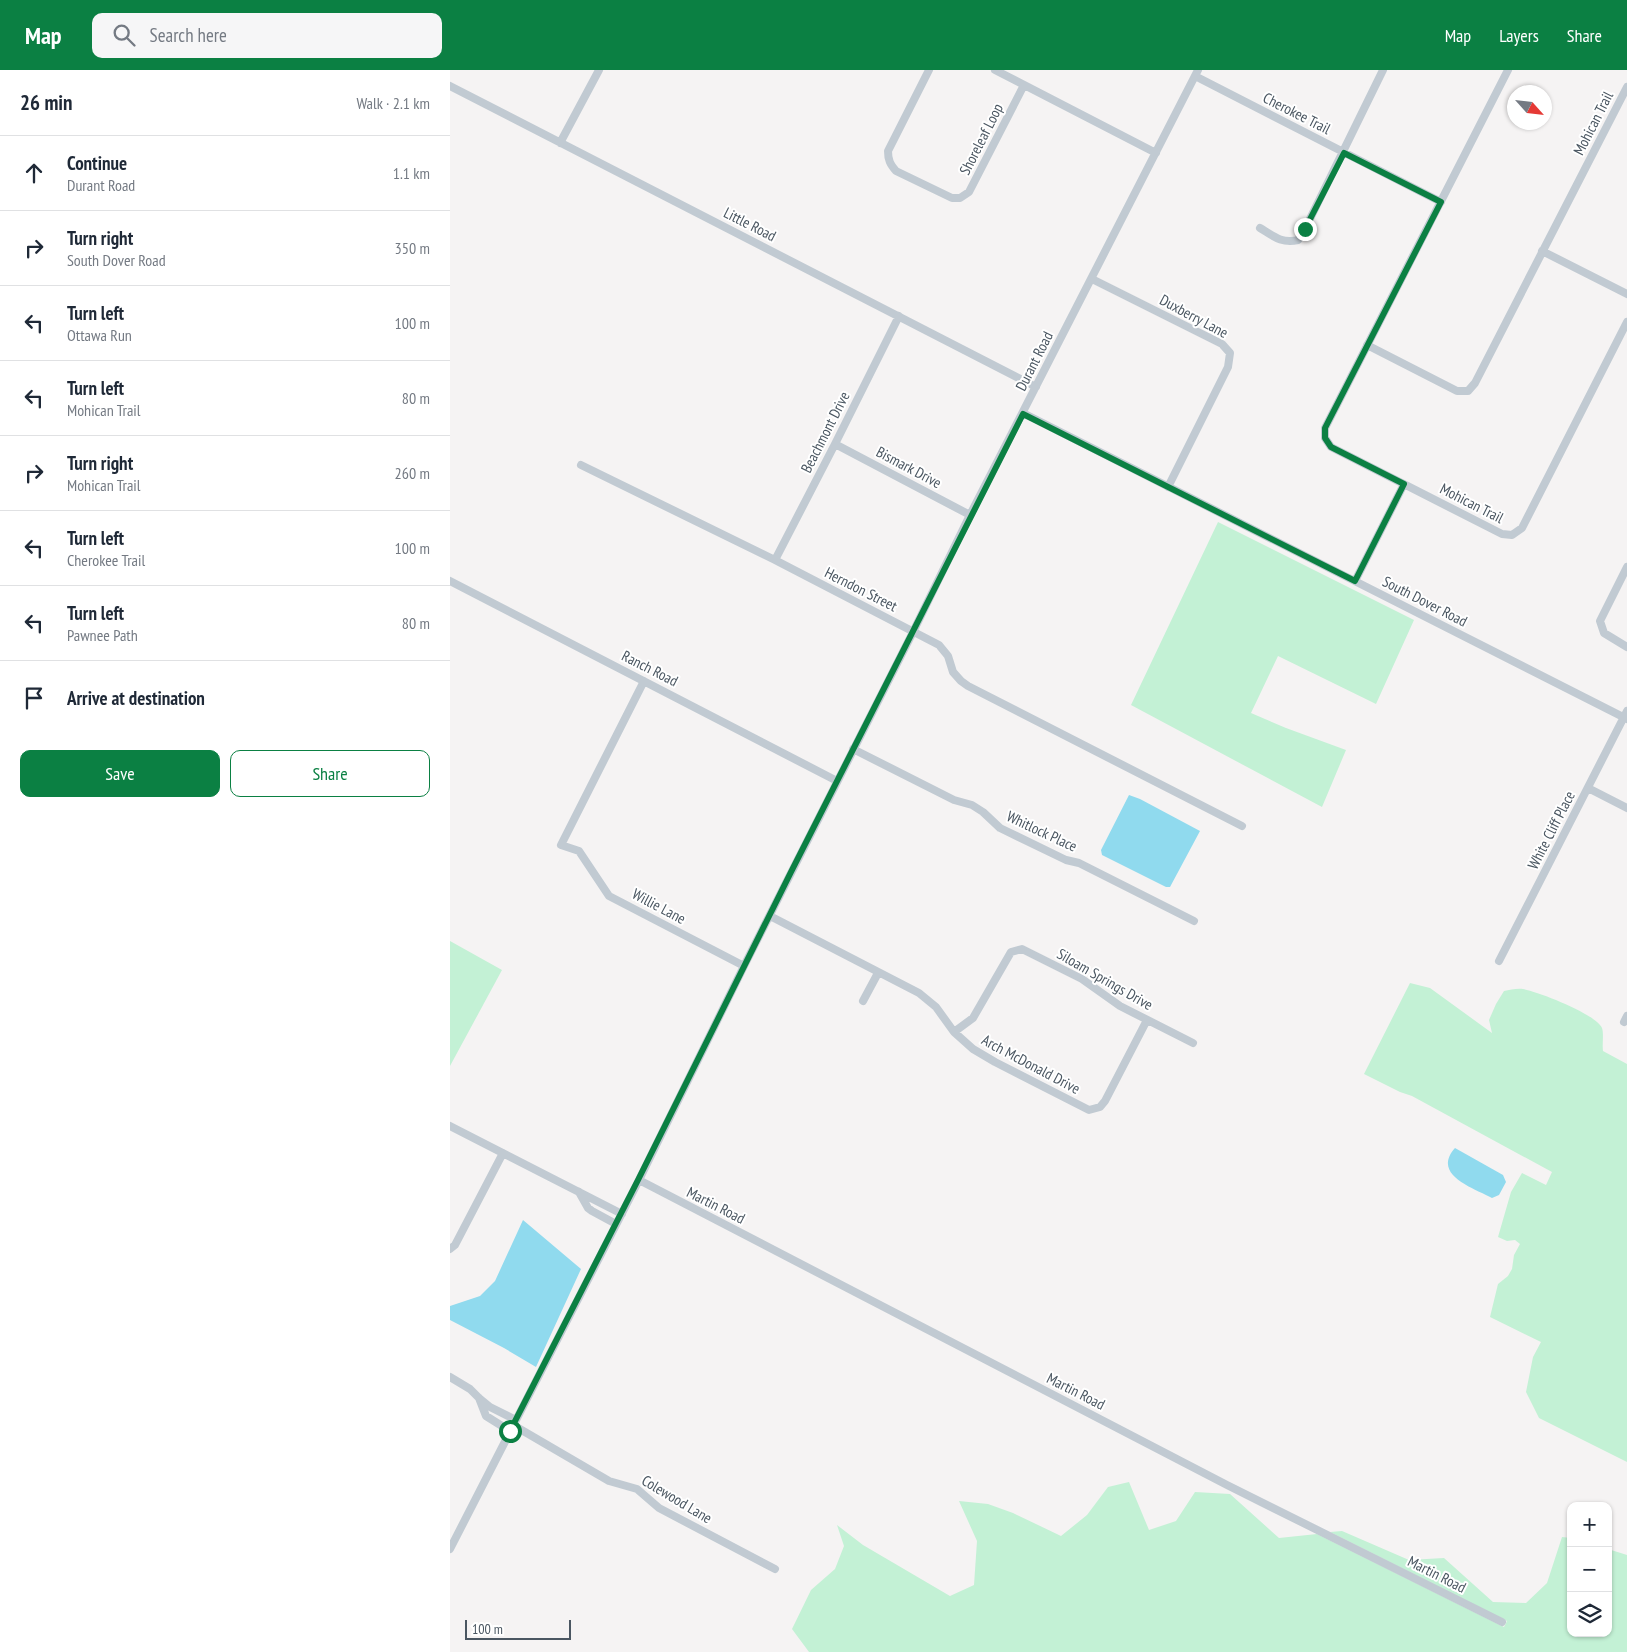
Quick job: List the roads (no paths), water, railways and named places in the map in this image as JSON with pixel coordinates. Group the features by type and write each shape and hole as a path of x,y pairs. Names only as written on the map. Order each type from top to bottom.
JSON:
{"street":[{"path":"560,143 599,70"},
{"name":"Shoreleaf Loop","path":"929,70 888,151 888,158 896,171 952,198 960,198 969,192 1024,85"},
{"path":"995,70 1156,153"},
{"path":"1260,228 1289,242 1298,240 1344,153 1383,70"},
{"name":"Mohican Trail","path":"1508,70 1325,428 1325,438 1331,447 1502,534 1512,535 1522,528 1627,322"},
{"name":"Cherokee Trail","path":"1196,73 1344,153 1441,202"},
{"name":"Durant Road","path":"450,1549 622,1214 744,966 914,632 970,515 1196,73"},
{"name":"Little Road","path":"450,86 1036,387"},
{"name":"Mohican Trail","path":"1367,345 1457,391 1468,391 1475,383 1627,87"},
{"path":"1542,251 1627,294"},
{"name":"Duxberry Lane","path":"1092,279 1222,344 1230,353 1228,367 1168,487"},
{"name":"Beachmont Drive","path":"775,560 899,316"},
{"name":"South Dover Road","path":"1023,414 1626,716"},
{"name":"Bismark Drive","path":"835,444 970,515"},
{"name":"Herndon Street","path":"581,465 775,560 939,645 948,656 953,672 968,686 1242,826"},
{"path":"1355,581 1404,484"},
{"path":"1627,567 1600,622 1604,633 1627,647"},
{"name":"Ranch Road","path":"450,581 837,781"},
{"name":"Willie Lane","path":"644,681 561,845 578,851 609,896 744,966"},
{"name":"White Cliff Place","path":"1499,961 1626,716"},
{"name":"Whitlock Place","path":"853,749 954,800 972,805 1000,828 1066,860 1079,863 1194,921"},
{"path":"1588,788 1627,808"},
{"name":"Arch McDonald Drive","path":"770,916 927,998 954,1032 973,1050 1083,1108 1093,1110 1100,1107 1105,1101 1147,1020"},
{"name":"Siloam Springs Drive","path":"954,1032 974,1018 1011,952 1022,949 1082,979 1120,1006 1193,1043"},
{"path":"863,1001 878,973"},
{"path":"450,1126 622,1214"},
{"path":"450,1249 454,1245 503,1153"},
{"name":"Martin Road","path":"638,1180 1227,1484 1502,1622"},
{"path":"579,1192 588,1208 616,1224"},
{"name":"Colewood Lane","path":"450,1377 464,1384 478,1398 513,1425 609,1481 637,1489 660,1508 775,1569"},
{"name":"Colewood Lane","path":"478,1398 486,1416 513,1425"}],"water":[{"path":"1129,795 1200,831 1170,887 1166,887 1102,855 1101,850"},
{"path":"1455,1148 1503,1175 1506,1182 1499,1195 1492,1198 1466,1185 1451,1173 1448,1166 1449,1157"},
{"path":"523,1220 581,1269 536,1367 450,1320 450,1306 480,1296 495,1281"}]}
